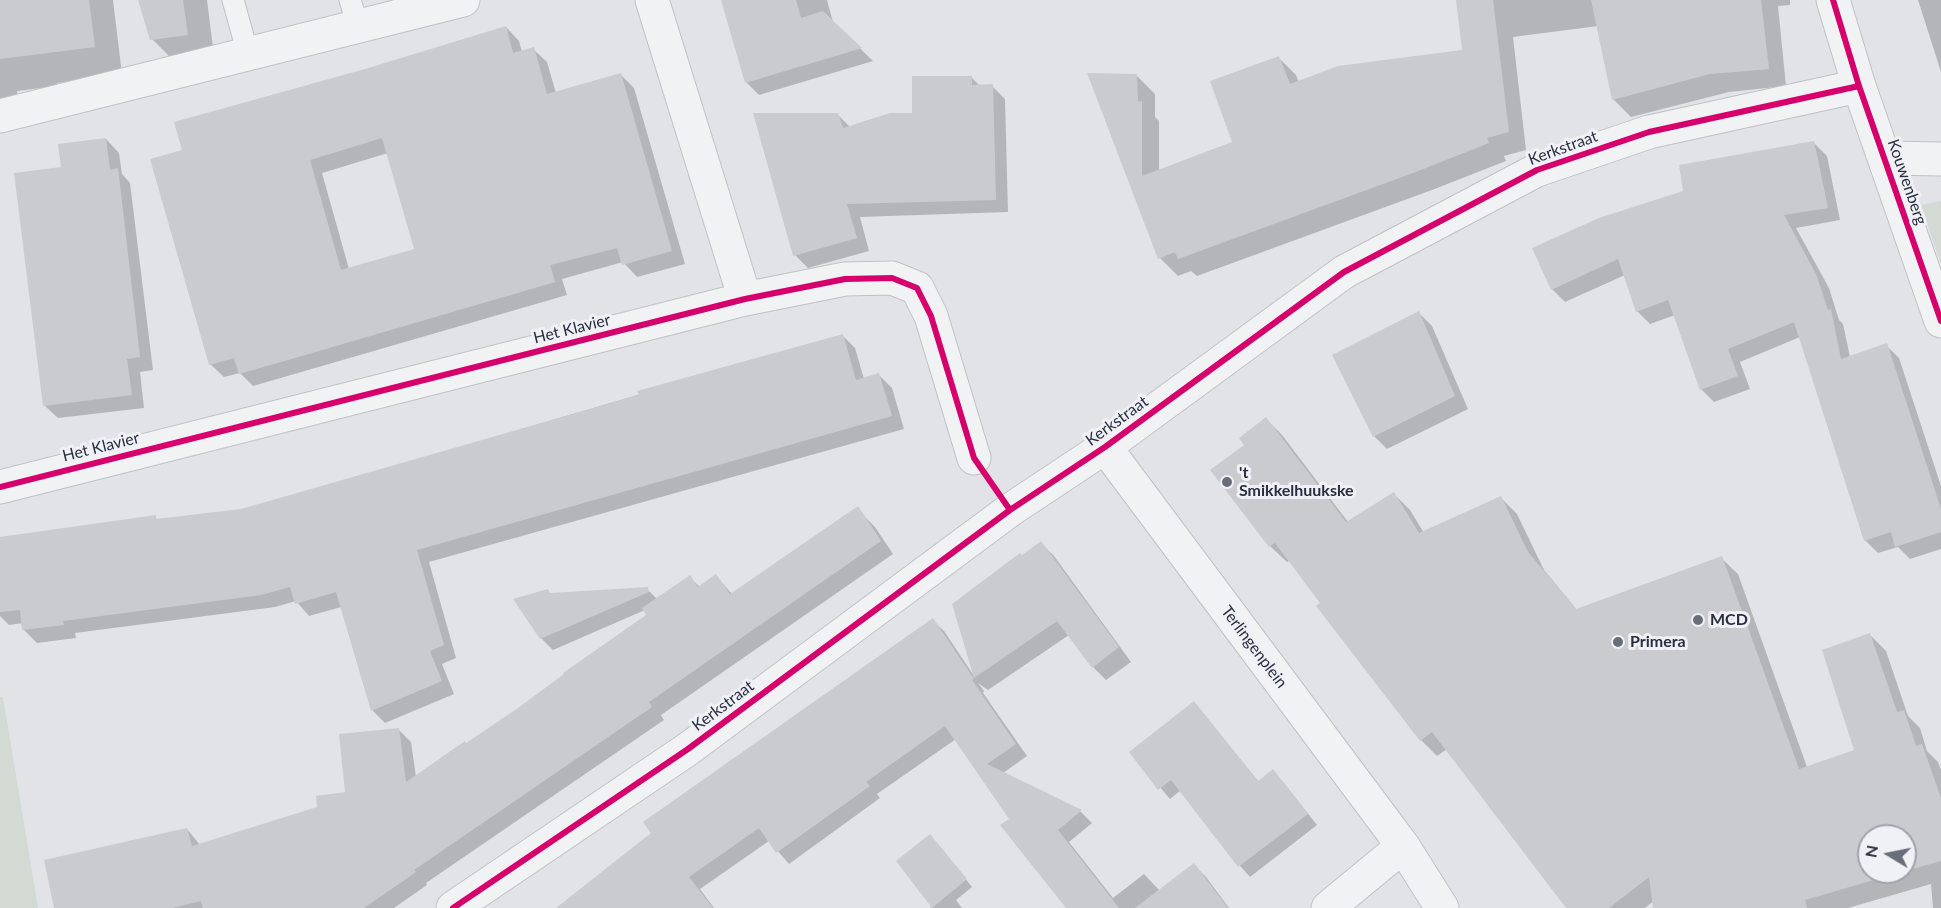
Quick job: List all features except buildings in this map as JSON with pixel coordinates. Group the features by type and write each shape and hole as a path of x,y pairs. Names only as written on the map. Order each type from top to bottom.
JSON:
{"street":[{"path":"0,116 248,54 354,13 463,0"},
{"path":"652,0 745,299"},
{"name":"Kouwenberg","path":"1833,0 1858,86 1941,321"},
{"name":"Kerkstraat","path":"453,908 688,749 1010,510 1105,447 1344,272 1537,170 1649,132 1858,86"},
{"name":"Kouwenberg","path":"1885,158 1941,159"},
{"name":"Het Klavier","path":"0,487 745,299 845,279 892,278 917,288 931,316 974,458"},
{"name":"Terlingenplein","path":"1105,447 1403,846 1442,908"},
{"path":"1328,908 1403,846"}],"lane":[{"path":"233,0 248,54"}],"shaded area":[{"path":"1941,201 1941,264 1921,205"},
{"path":"0,697 3,697 38,908 0,908"}],"cycle path":[{"path":"1833,0 1859,86 1941,321"},
{"path":"453,908 688,749 1010,510 1105,447 1344,272 1537,170 1649,132 1859,86"},
{"path":"0,487 745,299 845,279 892,278 917,288 931,316 974,458 1010,510"}],"place":[{"name":"'t Smikkelhuukske","path":"1227,482"},
{"name":"MCD","path":"1698,620"},
{"name":"Primera","path":"1618,642"}]}
